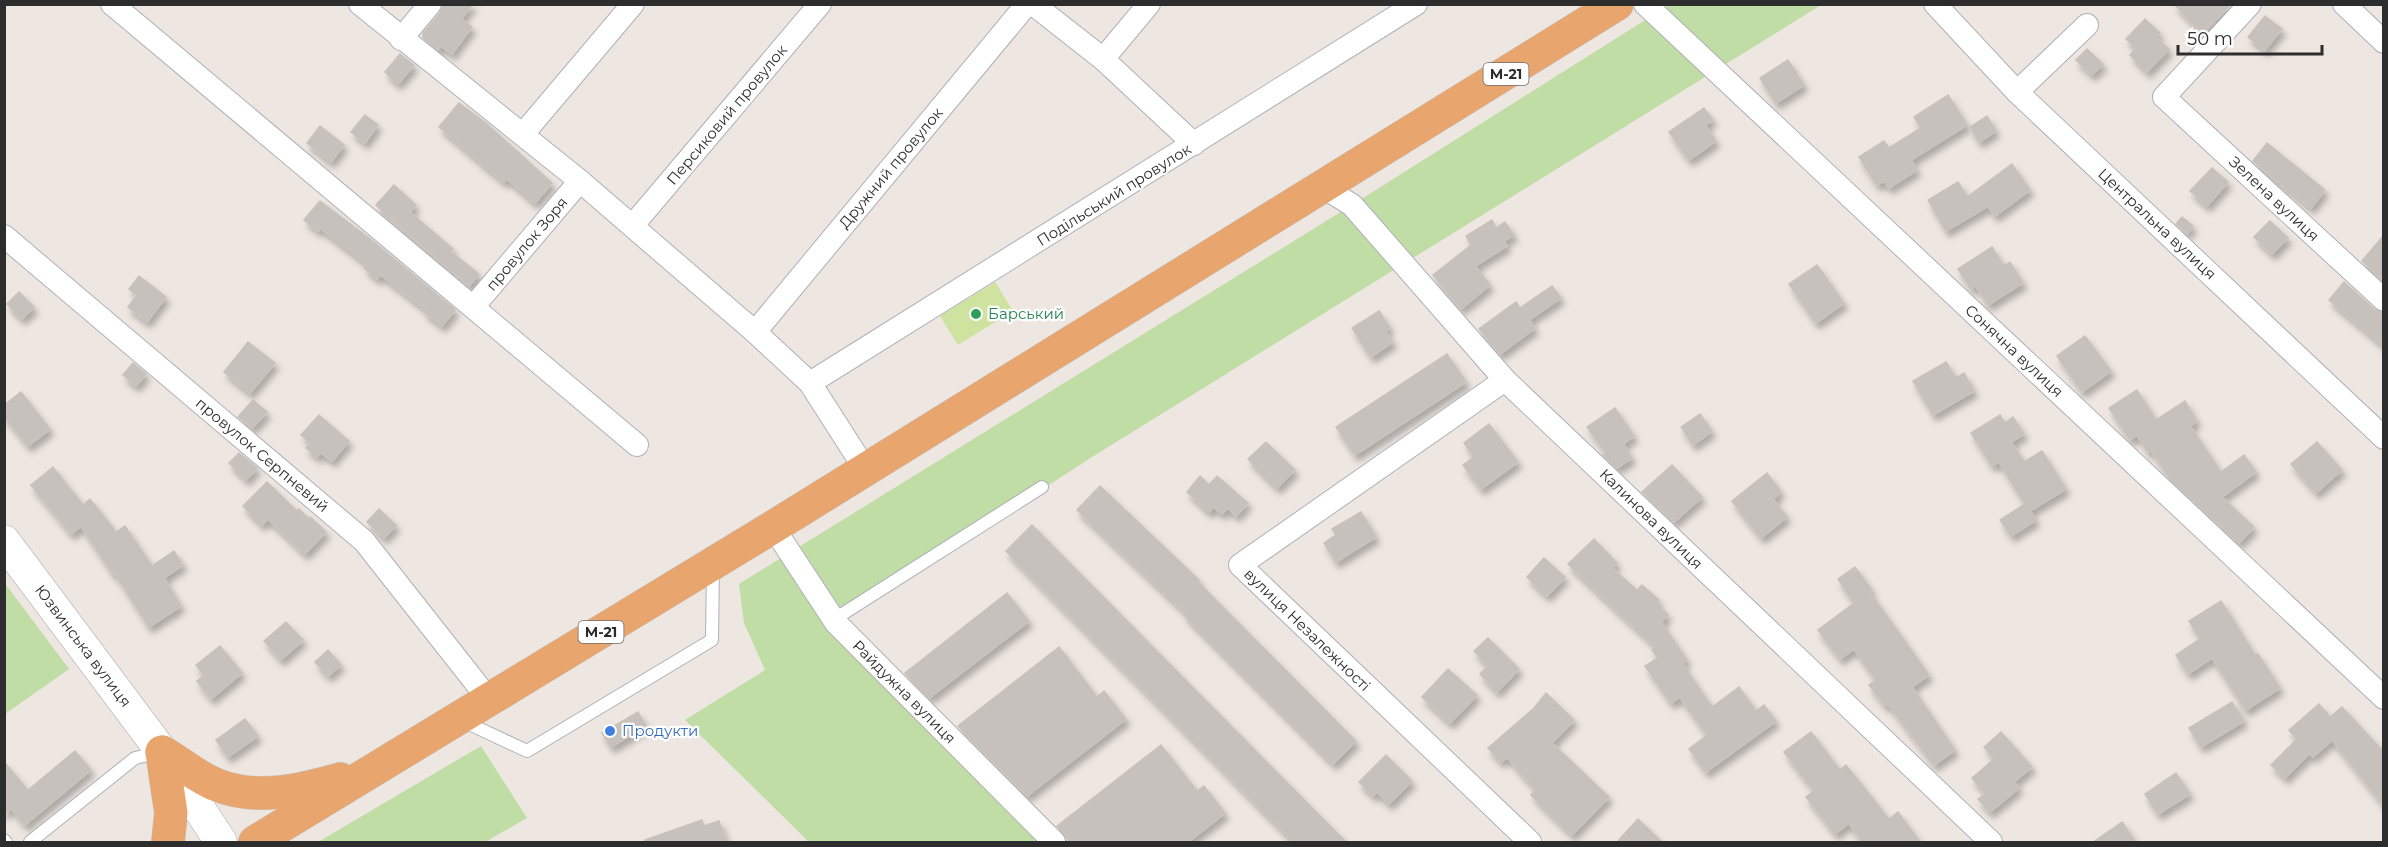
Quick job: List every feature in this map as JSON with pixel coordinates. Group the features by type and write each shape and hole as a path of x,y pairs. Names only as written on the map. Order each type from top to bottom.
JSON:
{"highway":[{"name":"М-21","path":"255,843 713,564 1617,4"},
{"path":"162,752 217,785 246,792 272,793 303,790 382,767"},
{"path":"162,752 171,813 168,843"}],"main road":[{"name":"Юзвинська вулиця","path":"4,541 162,752 221,843"}],"street":[{"path":"112,4 638,445"},
{"path":"360,4 633,225 755,332 810,383 865,469"},
{"path":"401,39 430,4"},
{"path":"523,134 633,4"},
{"name":"Персиковий провулок","path":"633,225 820,4"},
{"name":"Дружний провулок","path":"755,332 1028,4"},
{"path":"1033,4 1102,59 1194,144"},
{"path":"1102,59 1149,4"},
{"name":"Подільський провулок","path":"810,383 1416,4"},
{"name":"Сонячна вулиця","path":"1645,4 2384,698"},
{"name":"Центральна вулиця","path":"1935,4 2018,92 2384,438"},
{"name":"Зелена вулиця","path":"2250,4 2164,98 2384,300"},
{"path":"2344,4 2384,42"},
{"path":"2018,92 2087,25"},
{"name":"провулок Зоря","path":"473,307 580,181"},
{"name":"Калинова вулиця","path":"1323,187 1352,205 1504,380 1991,843"},
{"name":"провулок Серпневий","path":"4,236 364,541 490,701"},
{"name":"вулиця Незалежності","path":"1504,380 1240,566 1530,843"},
{"name":"Райдужна вулиця","path":"773,527 833,620 1054,843"}],"lane":[{"path":"833,620 1042,487"},
{"path":"459,719 527,751 712,640 713,564"},
{"path":"30,843 135,758 162,752"}],"green space":[{"path":"1669,5 1821,5 1092,457 836,623 1054,842 809,842 685,720 765,670 744,623 739,584 1352,205"},
{"name":"Барський","path":"995,282 1013,311 958,345 940,316"},
{"path":"4,582 69,669 5,714 4,714"},
{"path":"481,746 527,818 485,842 318,842"}],"building":[{"path":"443,4 473,4 461,19 472,27 452,54 441,46 438,50 423,38 423,33 440,13"},
{"path":"2174,4 2231,4 2203,34"},
{"path":"2265,16 2282,29 2265,50 2248,37"},
{"path":"2145,19 2160,33 2156,37 2169,49 2147,72 2130,55 2136,48 2126,39"},
{"path":"2087,49 2103,64 2092,75 2076,60"},
{"path":"400,54 414,65 398,84 385,72"},
{"path":"1788,60 1804,85 1776,103 1760,78"},
{"path":"1948,95 1967,125 1911,160 1917,170 1889,188 1884,181 1877,185 1859,157 1884,141 1889,148 1921,128 1914,117"},
{"path":"459,103 486,123 552,183 535,203 507,179 504,182 439,127"},
{"path":"1704,108 1713,120 1705,125 1716,141 1689,160 1669,132"},
{"path":"365,115 378,125 365,143 351,132"},
{"path":"1987,116 1996,131 1979,142 1970,127"},
{"path":"320,126 344,145 331,162 307,143"},
{"path":"2267,143 2325,190 2311,208 2253,161"},
{"path":"2012,164 2030,190 1995,216 1988,206 1946,231 1928,200 1958,182 1967,197"},
{"path":"2212,168 2228,182 2207,206 2190,191"},
{"path":"394,185 416,205 410,212 453,249 450,251 479,274 469,286 376,205"},
{"path":"320,201 369,238 455,310 442,326 424,312 426,310 381,275 377,279 364,268 367,264 320,228 318,231 304,220"},
{"path":"2182,217 2193,226 2187,234 2176,224"},
{"path":"1492,220 1496,228 1505,222 1514,235 1504,241 1507,246 1475,266 1490,285 1461,309 1433,275 1471,245 1466,236"},
{"path":"2270,221 2288,238 2272,254 2254,237"},
{"path":"2384,235 2384,281 2362,261"},
{"path":"1992,247 2004,266 2010,262 2023,283 1988,305 1976,286 1971,289 1958,269"},
{"path":"1817,265 1844,303 1816,323 1789,284"},
{"path":"139,276 166,297 147,322 128,307 137,295 129,289"},
{"path":"2344,282 2375,310 2384,313 2384,346 2329,300"},
{"path":"1552,286 1561,298 1529,320 1535,328 1500,354 1479,329 1516,302 1520,308"},
{"path":"19,292 34,307 22,319 7,304"},
{"path":"1379,311 1390,328 1385,331 1393,342 1371,357 1352,328"},
{"path":"2085,336 2111,371 2082,392 2057,356"},
{"path":"248,342 275,363 250,393 224,372"},
{"path":"1447,354 1466,382 1355,455 1336,427"},
{"path":"1946,362 1956,378 1964,373 1974,391 1933,415 1913,381"},
{"path":"133,363 146,374 136,386 123,375"},
{"path":"2137,390 2156,420 2185,401 2197,421 2190,426 2221,472 2244,455 2256,472 2222,497 2254,527 2239,543 2170,479 2151,450 2148,452 2137,435 2130,440 2109,408"},
{"path":"21,392 50,429 28,446 4,416 4,405"},
{"path":"253,400 267,412 252,428 238,417"},
{"path":"1615,408 1634,436 1623,444 1632,458 1617,468 1603,455 1606,453 1587,427"},
{"path":"1700,414 1712,431 1693,445 1681,427"},
{"path":"319,415 349,441 332,461 321,453 317,457 306,448 310,443 301,435"},
{"path":"2000,415 2005,423 2013,417 2024,434 2011,442 2024,462 2042,451 2066,489 2030,511 2036,520 2011,536 2000,520 2025,504 1999,462 1992,466 1971,433"},
{"path":"1489,424 1518,462 1481,489 1463,465 1474,457 1464,443"},
{"path":"1266,442 1295,470 1277,488 1248,459"},
{"path":"2317,442 2342,470 2316,493 2291,464"},
{"path":"239,453 257,468 246,480 229,463"},
{"path":"1672,465 1702,497 1674,522 1642,492"},
{"path":"53,467 83,505 90,499 116,532 125,526 152,566 174,551 183,565 164,578 181,606 149,627 115,573 113,574 81,526 71,534 31,485"},
{"path":"1767,473 1781,492 1773,499 1787,517 1761,538 1732,501"},
{"path":"1200,476 1209,485 1217,476 1248,503 1236,516 1228,508 1222,514 1214,507 1209,512 1187,492"},
{"path":"267,482 297,511 299,509 326,532 305,554 268,519 262,525 243,506"},
{"path":"1100,486 1199,580 1197,581 1356,741 1333,764 1185,616 1187,614 1077,510"},
{"path":"379,509 396,525 384,538 367,522"},
{"path":"1361,512 1376,537 1336,562 1324,543 1336,535 1332,529"},
{"path":"1032,525 1347,843 1295,843 1006,551"},
{"path":"1594,539 1617,563 1612,568 1637,590 1642,585 1659,600 1656,603 1668,615 1661,622 1687,660 1682,663 1712,707 1739,687 1756,711 1764,705 1776,721 1706,772 1689,749 1707,735 1680,697 1671,703 1645,666 1658,658 1652,650 1656,647 1568,564"},
{"path":"1544,558 1565,577 1547,596 1527,577"},
{"path":"1855,567 1872,590 1869,591 1929,675 1912,687 1955,750 1934,765 1888,704 1885,706 1869,685 1876,680 1854,649 1840,659 1818,630 1854,603 1838,579"},
{"path":"1007,593 1029,621 929,698 905,673"},
{"path":"2221,601 2255,655 2258,654 2280,688 2246,710 2212,658 2188,674 2176,655 2200,639 2189,621"},
{"path":"286,622 303,640 281,660 264,641"},
{"path":"1488,638 1519,669 1497,692 1480,674 1488,666 1474,651"},
{"path":"220,646 242,673 211,699 197,681 204,675 196,665"},
{"path":"1059,647 1097,697 1104,691 1126,719 1027,796 958,726"},
{"path":"328,650 341,665 328,676 315,662"},
{"path":"1448,669 1477,695 1450,723 1422,697"},
{"path":"1546,693 1574,720 1552,743 1609,797 1572,835 1531,795 1536,790 1507,757 1501,762 1488,748 1534,708"},
{"path":"2232,702 2244,721 2201,747 2189,728"},
{"path":"2319,704 2330,717 2342,707 2384,752 2384,806 2332,740 2313,757 2310,753 2285,778 2271,765 2297,739 2289,730"},
{"path":"638,712 646,726 611,747 602,733"},
{"path":"245,719 258,736 228,757 216,740"},
{"path":"1811,732 1840,770 1846,765 1889,819 1898,812 1921,843 1863,843 1849,823 1835,834 1806,797 1814,791 1784,752"},
{"path":"2001,732 2032,767 2014,782 2019,788 1990,812 1978,799 1985,794 1972,778 1994,759 1984,747"},
{"path":"1161,745 1197,791 1204,786 1225,813 1187,843 1071,843 1057,826"},
{"path":"75,751 91,770 25,825 11,808 4,814 4,762 28,790"},
{"path":"1386,755 1412,781 1389,804 1377,792 1373,796 1359,782"},
{"path":"2176,773 2190,794 2158,814 2145,794"},
{"path":"1638,819 1663,843 1616,843"},
{"path":"702,820 704,826 719,821 727,843 645,843 645,840"},
{"path":"2122,822 2136,843 2092,843"}],"place":[{"name":"Барський","path":"976,314"},
{"name":"Продукти","path":"610,731"}]}
